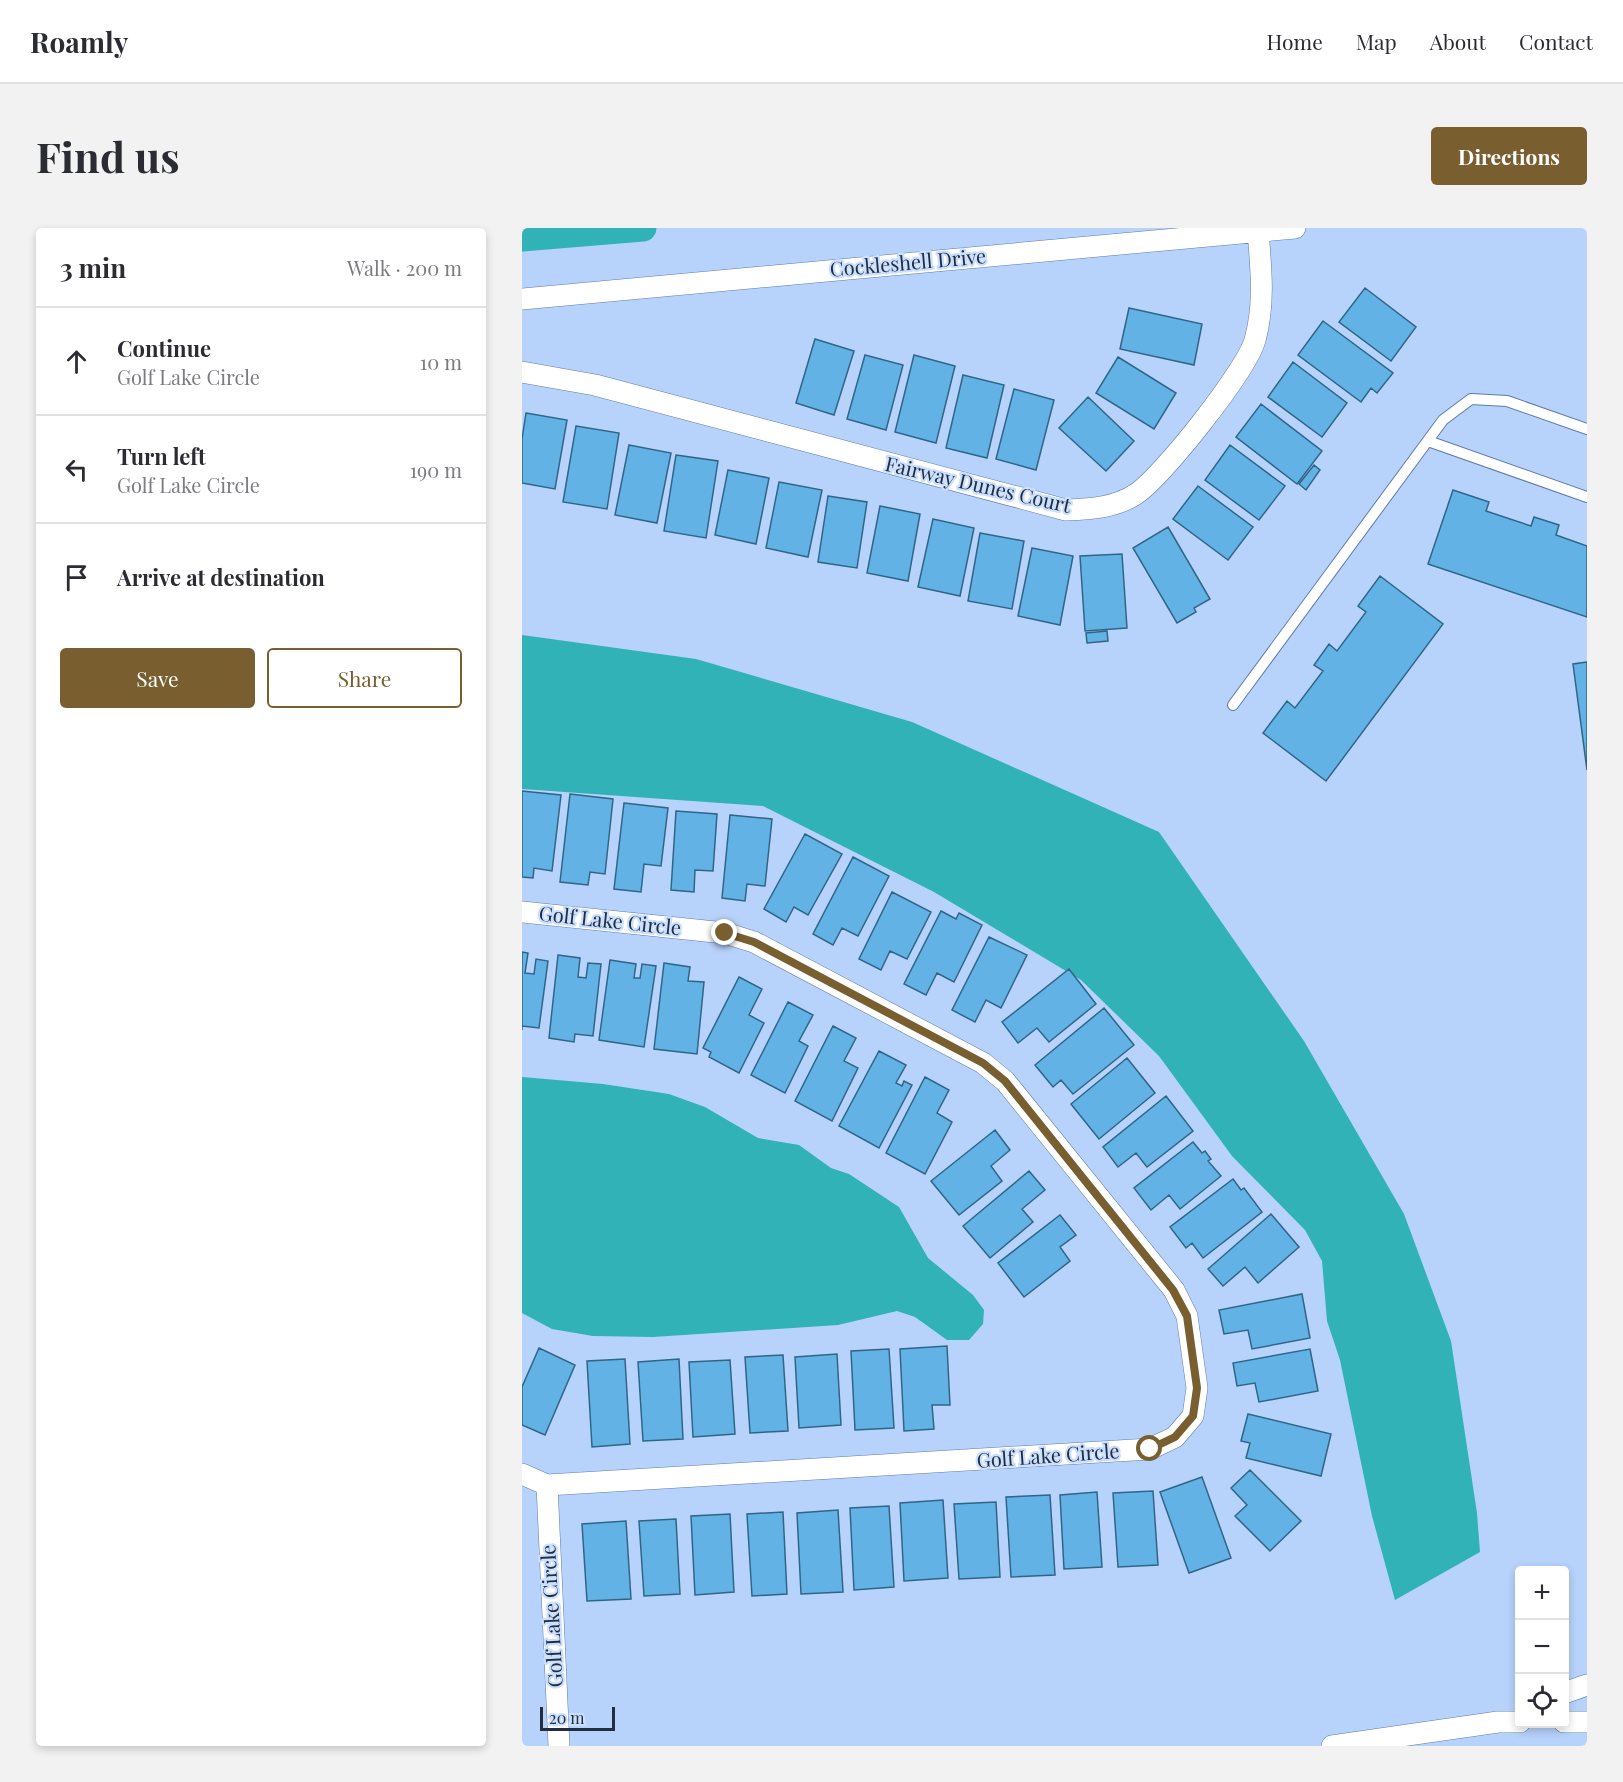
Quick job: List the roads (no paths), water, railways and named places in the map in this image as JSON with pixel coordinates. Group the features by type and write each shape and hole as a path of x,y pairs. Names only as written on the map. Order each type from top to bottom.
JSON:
{"street":[{"name":"Cockleshell Drive","path":"522,299 1295,228"},
{"name":"Fairway Dunes Court","path":"522,372 595,385 1066,510 1102,508 1135,495 1162,472 1239,370 1254,344 1261,317 1262,288 1258,231"},
{"name":"Golf Lake Circle","path":"522,912 725,933 754,942 983,1063 1005,1081 1173,1290 1187,1316 1197,1388 1193,1416 1175,1437 1150,1449 547,1485 522,1474"},
{"name":"Golf Lake Circle","path":"547,1485 559,1746"},
{"path":"1569,1691 1587,1685"},
{"path":"1498,1722 1515,1714"},
{"path":"1332,1746 1498,1722 1515,1722"},
{"path":"1569,1722 1587,1722"}],"lane":[{"path":"1233,705 1443,420 1471,399 1507,401 1587,429"},
{"path":"1428,441 1587,497"}],"waterway":[{"path":"522,238 643,228"}]}
